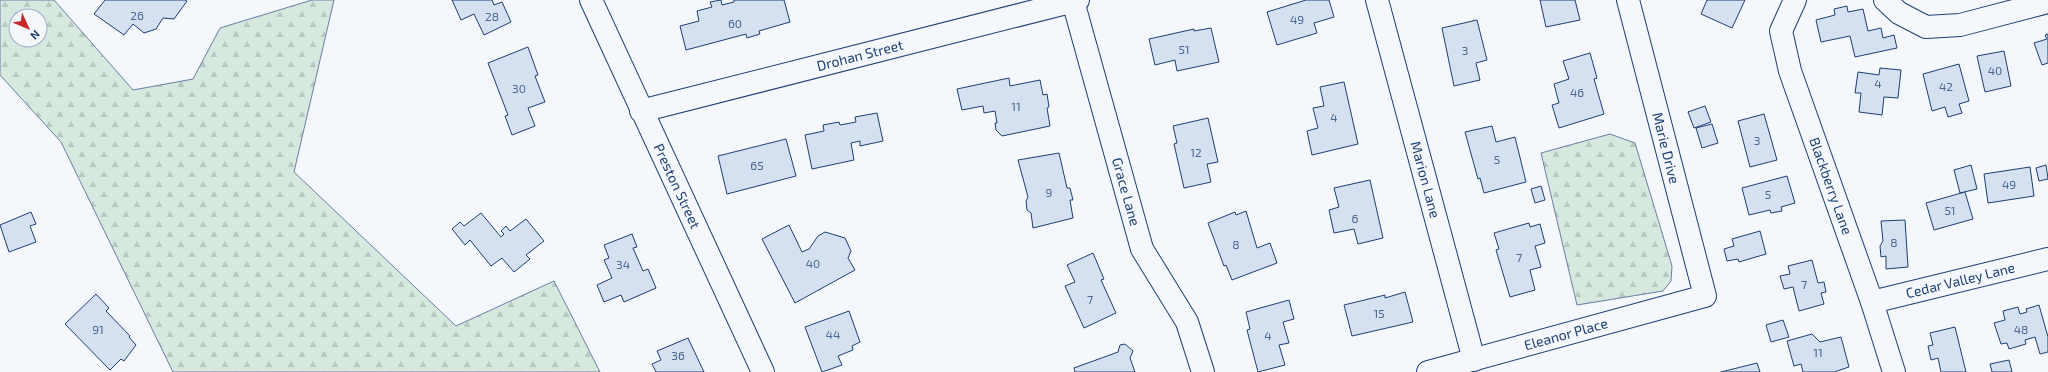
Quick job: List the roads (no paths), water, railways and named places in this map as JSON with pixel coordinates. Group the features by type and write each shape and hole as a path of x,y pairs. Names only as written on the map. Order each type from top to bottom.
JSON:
{"street":[{"name":"Preston Street","path":"592,0 641,111 763,372"},
{"name":"Marion Lane","path":"1377,0 1474,360"},
{"name":"Marie Drive","path":"1628,0 1704,296"},
{"name":"Blackberry Lane","path":"1795,0 1781,31 1790,71 1872,302 1894,372"},
{"path":"1885,0 1899,13 1926,28 1960,25 2048,2"},
{"name":"Drohan Street","path":"641,111 1076,1"},
{"name":"Grace Lane","path":"1076,1 1142,249 1187,322 1204,372"},
{"name":"Cedar Valley Lane","path":"1872,302 2048,260"},
{"name":"Eleanor Place","path":"1428,372 1704,296"}]}
